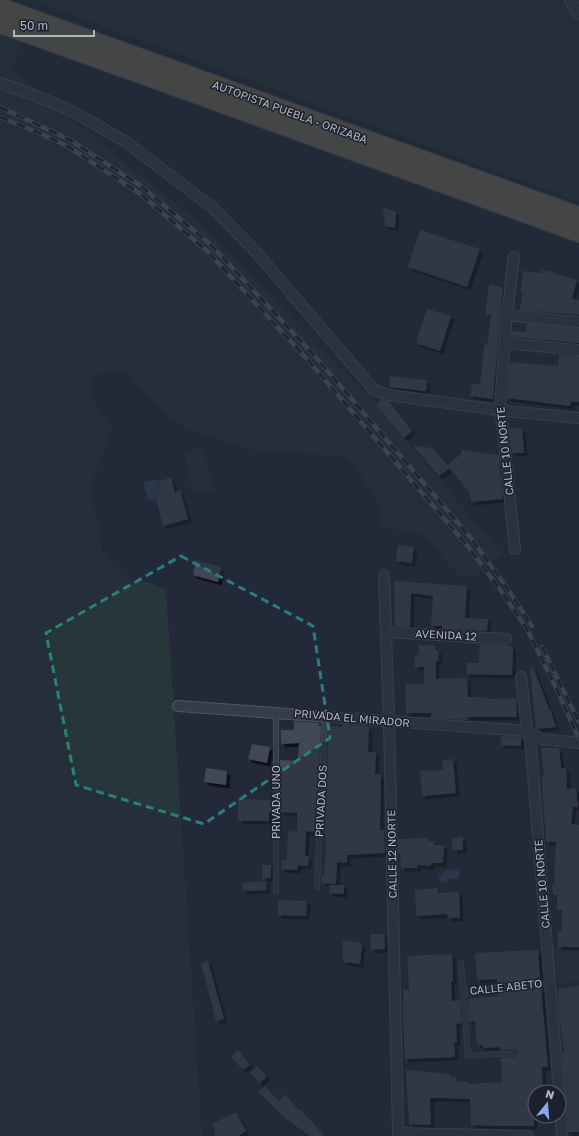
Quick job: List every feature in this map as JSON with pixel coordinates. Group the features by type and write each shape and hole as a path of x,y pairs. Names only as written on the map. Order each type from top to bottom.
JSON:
{"highway":[{"name":"AUTOPISTA PUEBLA - ORIZABA","path":"0,7 579,216"},
{"name":"AUTOPISTA PUEBLA - ORIZABA","path":"0,24 579,233"}],"street":[{"path":"570,0 579,14"},
{"path":"0,83 72,111 126,142 213,208 255,251 374,390 390,395 501,410 579,418"},
{"name":"CALLE 10 NORTE","path":"514,257 507,315 500,403 515,549"},
{"path":"507,315 579,322"},
{"path":"505,343 579,350"},
{"name":"CALLE 12 NORTE","path":"384,575 389,721 398,1132 528,1136"},
{"name":"AVENIDA 12","path":"386,632 506,639"},
{"name":"CALLE 10 NORTE","path":"521,677 527,731 530,737 558,1084"},
{"name":"PRIVADA EL MIRADOR","path":"178,706 527,731"},
{"path":"527,731 542,739 579,743"},
{"name":"CALLE 10 NORTE","path":"561,1124 562,1136"}],"lane":[{"name":"PRIVADA UNO","path":"276,712 276,891"},
{"name":"PRIVADA DOS","path":"317,887 325,716"},
{"path":"461,963 468,1056 514,1053"},
{"name":"CALLE ABETO","path":"462,992 550,982"}],"highlighted area":[{"path":"181,556 313,626 330,738 204,824 76,785 46,633"}],"shaded area":[{"path":"32,0 579,0 579,202 46,5"},
{"path":"0,31 21,39 12,71 196,220 376,405 502,554 476,576 460,576 421,534 383,527 376,498 348,457 254,450 189,431 160,409 126,371 109,369 92,379 91,396 112,427 91,486 102,550 120,573 166,589 202,1136 0,1136"},
{"path":"203,447 215,489 193,495 184,451"},
{"path":"555,947 579,947 579,982 558,984"}],"water":[{"path":"157,479 162,498 148,500 143,482"},
{"path":"448,869 459,871 460,875 458,879 451,878 445,883 439,882 442,873"}],"building":[{"path":"383,207 396,212 395,228 385,226"},
{"path":"420,230 480,249 467,287 408,267"},
{"path":"542,270 555,272 555,274 577,280 572,299 579,300 579,315 520,310 522,292 520,291 523,271 542,273"},
{"path":"489,284 503,288 493,399 470,396 472,384 480,384 484,345 487,345 491,315 485,315"},
{"path":"427,309 451,316 440,351 416,343"},
{"path":"527,323 579,328 579,343 512,337 512,331 526,332"},
{"path":"559,355 579,356 579,402 571,402 570,406 507,398 510,362 558,366"},
{"path":"390,376 427,380 426,391 389,387"},
{"path":"382,399 389,401 412,431 404,438 376,405"},
{"path":"509,428 522,428 524,453 512,453"},
{"path":"413,446 433,448 450,468 439,476"},
{"path":"461,450 499,455 503,499 471,502 470,493 447,465 461,454"},
{"path":"171,478 175,492 180,490 188,519 163,526 156,499 162,498 158,481"},
{"path":"398,545 414,547 412,563 396,561"},
{"path":"196,560 221,567 218,582 193,575"},
{"path":"394,581 467,586 465,618 488,619 487,631 442,629 442,626 431,626 433,596 411,593 410,627 395,626"},
{"path":"480,644 513,646 512,675 467,674 467,663 479,663"},
{"path":"419,645 435,645 435,650 438,650 439,661 436,661 436,679 467,678 468,697 487,697 487,699 516,698 517,717 468,717 467,720 431,718 431,713 406,713 405,684 424,684 424,667 415,667 415,655 419,655"},
{"path":"533,667 556,727 536,729 530,668"},
{"path":"294,721 319,723 319,726 321,726 316,832 306,831 305,856 309,856 308,866 298,865 297,870 281,869 282,860 287,860 288,831 297,832 297,813 280,812 280,760 298,761 299,743 281,744 281,730 294,730"},
{"path":"342,724 369,727 368,752 376,752 375,774 381,774 380,830 384,830 385,853 347,855 347,863 337,862 336,884 321,883 322,874 324,875 326,850 324,833 329,726 342,727"},
{"path":"501,736 521,737 521,746 501,745"},
{"path":"252,744 270,747 267,763 248,759"},
{"path":"541,748 559,748 561,768 566,768 567,789 576,788 578,807 573,806 571,824 579,825 579,947 558,947 558,931 562,931 562,910 557,910 557,895 553,895 552,884 554,884 556,842 546,842 542,782 542,777 544,777"},
{"path":"453,759 456,793 422,796 420,771 443,770 442,760"},
{"path":"206,768 227,771 226,785 204,782"},
{"path":"238,799 272,800 272,812 269,812 269,821 238,821"},
{"path":"463,837 463,850 453,850 451,838"},
{"path":"428,838 428,841 434,841 434,845 444,845 443,863 431,863 431,866 418,865 417,868 401,868 400,853 398,853 398,839"},
{"path":"262,865 271,865 271,878 262,879"},
{"path":"266,881 267,890 243,891 242,883"},
{"path":"330,885 344,885 344,894 329,893"},
{"path":"438,888 438,893 459,892 460,918 448,918 447,914 416,916 415,890"},
{"path":"278,900 307,901 306,916 278,915"},
{"path":"370,934 384,934 385,949 371,950"},
{"path":"343,940 362,943 360,964 343,962"},
{"path":"538,950 540,979 497,984 497,979 477,980 475,953"},
{"path":"452,954 452,1001 460,1000 462,1023 456,1024 457,1042 454,1043 455,1057 405,1059 403,990 409,990 407,956"},
{"path":"208,961 224,1019 216,1021 201,963"},
{"path":"579,986 579,1132 568,1132 567,1084 564,1084 562,1051 564,1051 560,1023 558,989"},
{"path":"541,987 548,1067 542,1067 543,1084 527,1084 527,1124 534,1124 534,1126 471,1125 470,1099 444,1098 430,1098 431,1125 409,1124 406,1070 451,1074 451,1077 456,1077 456,1081 468,1082 468,1084 502,1082 501,1058 515,1057 518,1054 518,1051 515,1049 500,1050 500,1047 483,1048 482,1045 477,1045 475,1021 469,1022 468,999 498,996 498,992"},
{"path":"238,1050 250,1065 243,1070 231,1057"},
{"path":"257,1066 267,1076 260,1083 250,1073"},
{"path":"265,1086 279,1101 285,1094 325,1136 309,1136 285,1118 258,1092"},
{"path":"236,1113 246,1131 238,1136 215,1136 213,1123"}],"railway":[{"path":"0,107 70,140 141,186 211,245 313,354 470,537 503,582 532,626"},
{"path":"0,117 67,146 139,193 207,251 307,359 466,544 527,629 579,739"},
{"path":"542,647 579,722"}]}
